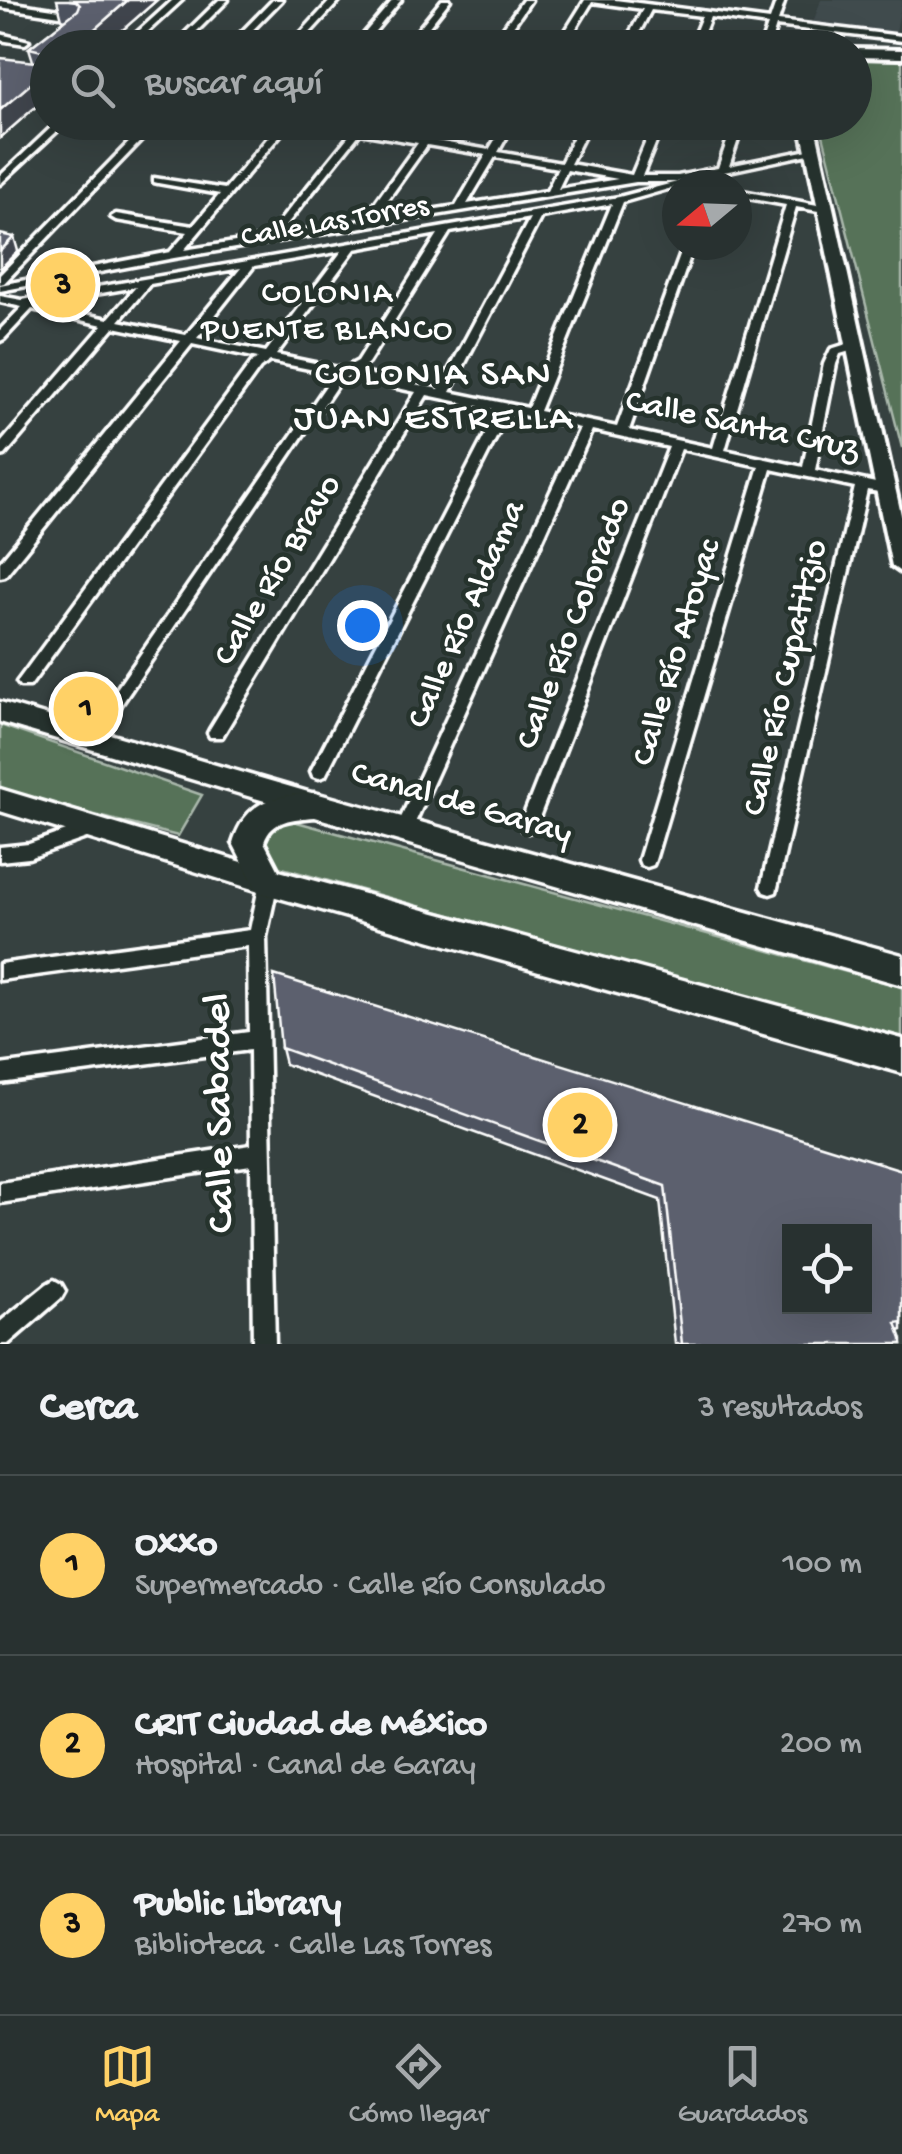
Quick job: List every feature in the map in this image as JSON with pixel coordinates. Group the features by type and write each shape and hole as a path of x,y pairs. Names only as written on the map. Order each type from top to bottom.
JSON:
{"highway":[{"name":"Canal de Garay","path":"314,806 902,970"},
{"path":"314,806 267,813 252,826 248,843 269,882 902,1056"}],"main road":[{"name":"Canal de Garay","path":"0,712 314,806"},
{"path":"0,800 269,882"}],"street":[{"path":"144,30 178,0"},
{"path":"193,30 224,0"},
{"path":"248,30 278,0"},
{"path":"308,30 336,0"},
{"path":"372,30 398,0"},
{"path":"422,30 446,0"},
{"path":"505,30 527,0"},
{"path":"571,30 592,0 810,30"},
{"path":"689,13 695,0"},
{"path":"771,30 781,0"},
{"path":"0,4 60,13"},
{"path":"636,30 648,8"},
{"path":"701,30 707,15"},
{"path":"0,36 26,41"},
{"path":"872,40 901,45"},
{"path":"872,50 901,45"},
{"path":"0,181 44,140"},
{"path":"0,284 137,140"},
{"path":"174,255 272,140"},
{"path":"271,238 350,140"},
{"path":"418,140 662,181"},
{"path":"460,207 500,140"},
{"path":"551,192 577,140"},
{"path":"636,178 652,140"},
{"path":"723,169 733,140"},
{"path":"811,140 902,566"},
{"path":"366,223 424,141"},
{"name":"Calle Las Torres","path":"719,170 813,152"},
{"name":"Calle Las Torres","path":"0,284 636,178"},
{"path":"158,180 227,192"},
{"name":"Calle Las Torres","path":"0,307 619,200 662,187"},
{"path":"752,196 824,209"},
{"path":"532,412 619,200"},
{"path":"718,452 792,204"},
{"path":"442,393 537,214"},
{"path":"116,217 195,230"},
{"path":"110,710 335,380 362,363 446,230"},
{"path":"26,682 256,365 268,356 352,245"},
{"path":"622,432 684,260"},
{"path":"0,572 250,263"},
{"path":"0,452 115,323 147,281"},
{"name":"Calle Santa Cruz","path":"0,299 886,489"},
{"path":"0,337 21,306"},
{"path":"808,472 830,364 835,352 853,346"},
{"name":"Calle Río Bravo","path":"216,734 424,389"},
{"path":"318,771 506,408"},
{"name":"Calle Río Aldama","path":"403,831 588,424"},
{"name":"Calle Río Colorado","path":"528,826 677,444"},
{"name":"Calle Río Atoyac","path":"647,860 766,463"},
{"name":"Calle Río Cupatitzio","path":"770,887 862,484"},
{"path":"0,854 29,851 96,828"},
{"name":"Calle Sabadel","path":"264,1344 258,937 269,882"},
{"path":"0,972 258,937"},
{"path":"0,1074 258,1040"},
{"path":"0,1193 260,1154"},
{"path":"0,1336 54,1291"}],"shaded area":[{"path":"821,0 902,0 895,36 872,33 872,30 812,26"}],"green space":[{"path":"872,60 902,61 902,448 824,140 872,140"},
{"path":"0,725 202,795 178,836 0,791"},
{"path":"293,821 902,987 902,1041 268,864 262,850 263,831 275,822"}],"building":[{"path":"69,0 128,0 94,30 52,30 78,10 80,5"},
{"path":"0,58 30,61 30,84 0,110"},
{"path":"0,234 14,237 0,251"},
{"path":"274,975 902,1170 902,1322 896,1323 902,1344 682,1344 665,1186 281,1048"}],"place":[{"name":"Public Library","path":"63,285"},
{"name":"Oxxo","path":"86,709"},
{"name":"CRIT Ciudad de México","path":"580,1125"}],"district":[{"name":"COLONIA PUENTE BLANCO","path":"328,314"},
{"name":"COLONIA SAN JUAN ESTRELLA","path":"434,398"}]}
